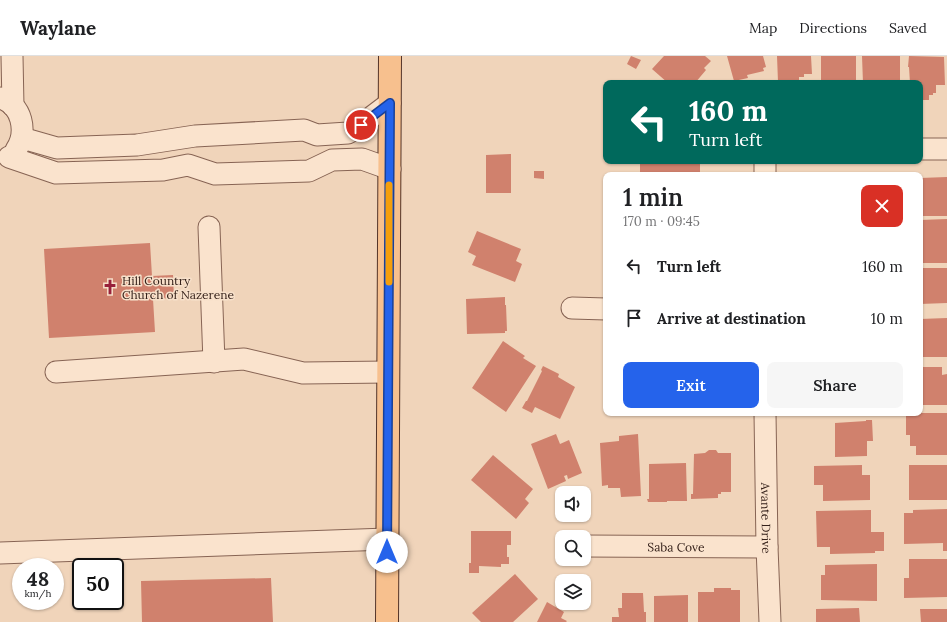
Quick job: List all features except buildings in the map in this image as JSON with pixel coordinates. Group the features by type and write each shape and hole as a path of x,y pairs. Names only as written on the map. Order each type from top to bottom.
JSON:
{"main road":[{"path":"387,622 390,56"}],"street":[{"path":"5,159 17,149 22,138 23,126 20,115 7,102 12,56"},
{"path":"22,138 57,148 137,145 196,136 304,130 317,135 348,132 361,125 390,103"},
{"path":"185,137 188,164"},
{"path":"923,149 947,149"},
{"path":"5,159 56,173 163,170 188,164 215,174 310,171 332,160 362,159 390,169"},
{"path":"209,227 214,362"},
{"path":"572,308 603,309"},
{"path":"56,372 244,359 303,373 388,372"},
{"name":"Avante Drive","path":"765,416 770,622"},
{"path":"0,552 387,539"},
{"name":"Saba Cove","path":"591,546 767,547"}],"slow traffic":[{"path":"389,185 389,282"}],"place":[{"name":"Hill Country Church of Nazerene","path":"110,287"}],"route":[{"path":"361,125 390,103 387,552"}]}
